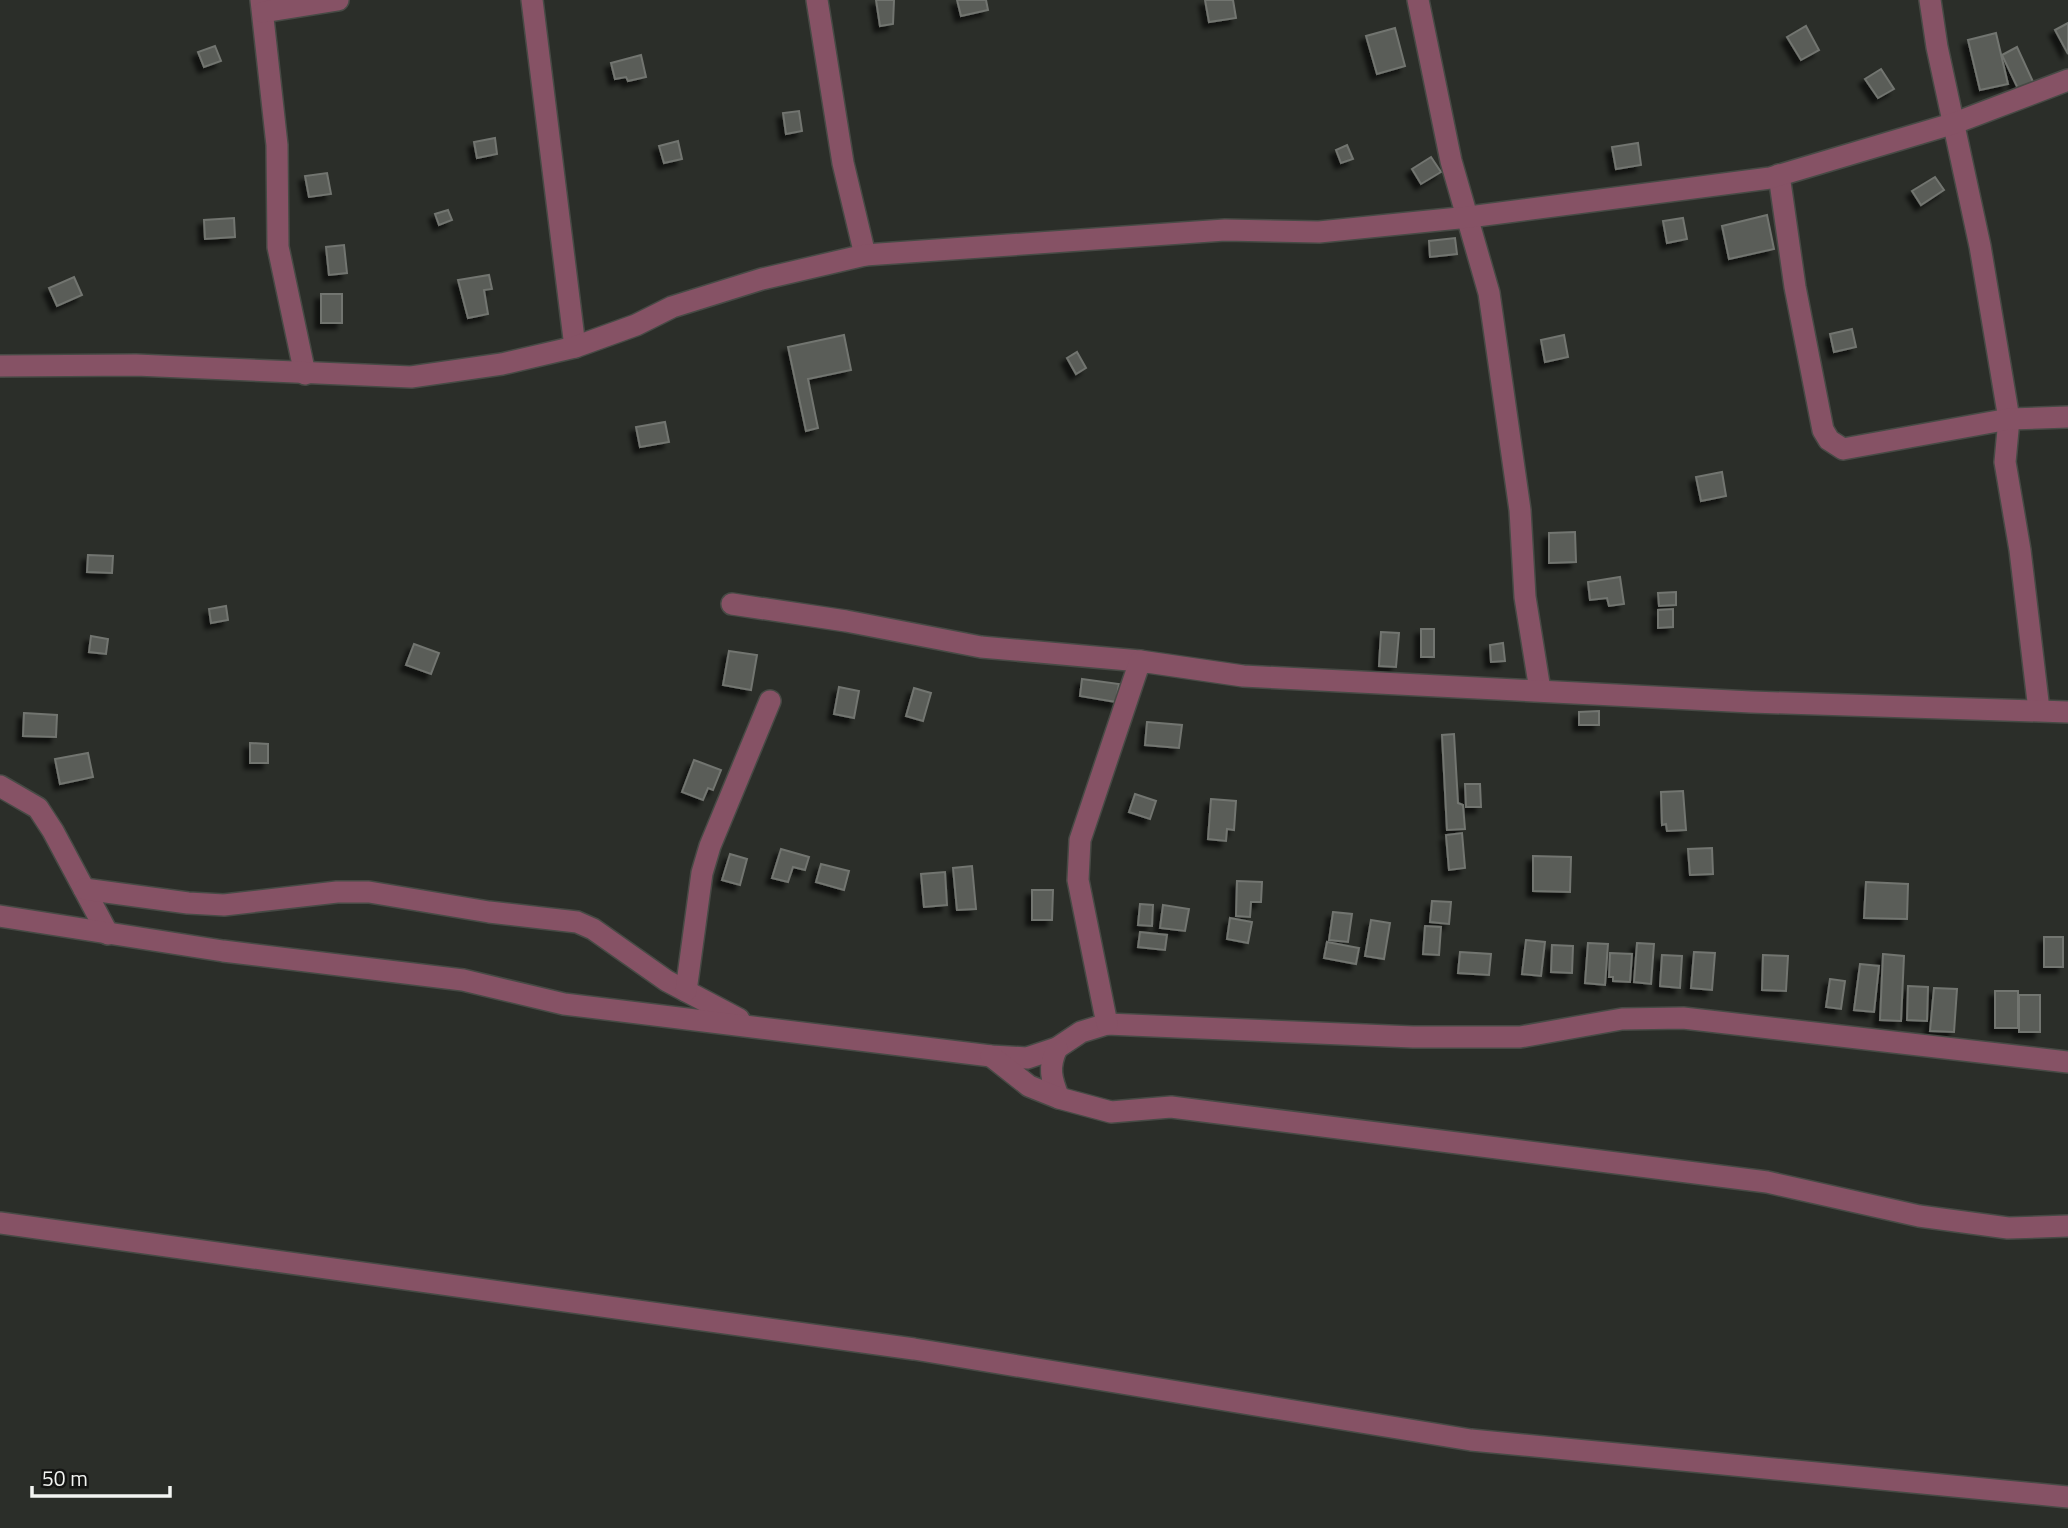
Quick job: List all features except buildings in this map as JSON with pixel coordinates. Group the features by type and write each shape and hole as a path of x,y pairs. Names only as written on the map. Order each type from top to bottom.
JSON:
{"street":[{"path":"305,374 278,247 277,145 262,6 338,0"},
{"path":"533,0 575,347"},
{"path":"817,0 843,163 865,255"},
{"path":"1418,0 1451,161 1489,293 1520,510 1525,597 1540,690"},
{"path":"1930,0 1937,47 1980,246 2009,419 2005,462 2020,550 2039,710"},
{"path":"0,366 136,365 411,377 502,364 575,347 636,325 672,307 762,279 865,255 1225,230 1320,232 1469,217 1779,175 1955,123 2068,80"},
{"path":"1779,175 1798,300 1823,430 1829,440 1843,449 2009,419 2068,417"},
{"path":"732,604 846,621 981,647 1140,661 1243,676 1751,702 2068,712"},
{"path":"1107,1024 1078,880 1080,840 1140,661"},
{"path":"686,991 702,873 710,846 770,701"},
{"path":"0,786 38,808 108,934"},
{"path":"84,888 188,904 224,905 337,892 369,892 489,912 577,922 686,991 750,1025"},
{"path":"0,916 108,934 463,980 564,1004 991,1056 1027,1058 1057,1048 1081,1032 1107,1024 1413,1037 1520,1037 1622,1019 1683,1018 2068,1062"},
{"path":"1057,1048 1051,1061 1051,1078 1059,1098"},
{"path":"991,1056 1029,1086 1059,1098 1111,1112 1171,1107 1767,1182 1919,1216 2008,1228 2068,1226"},
{"path":"0,1223 914,1349 1471,1440 2068,1497"}]}
